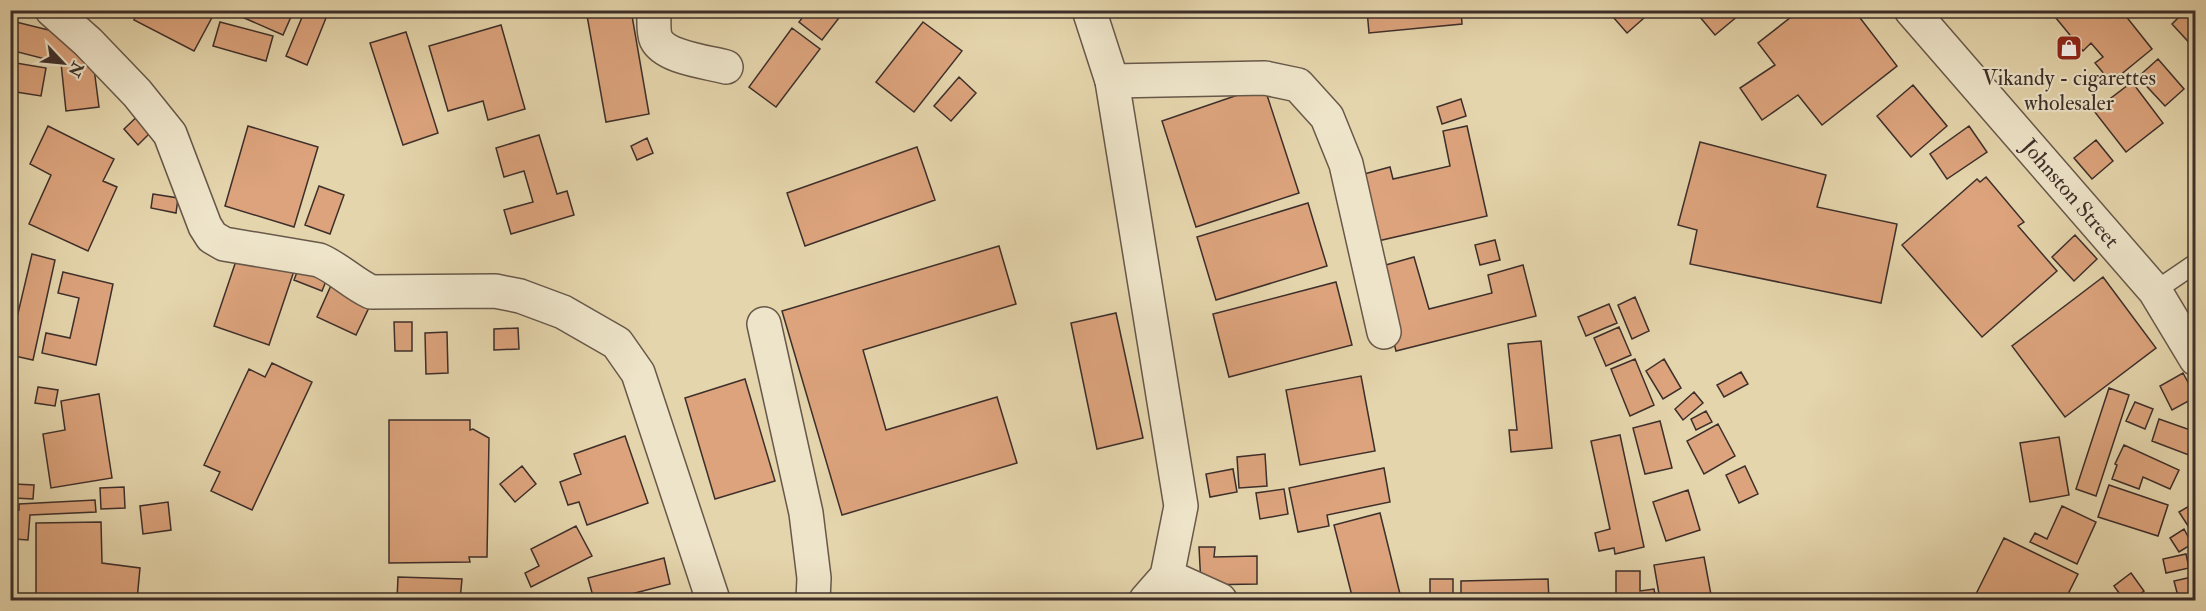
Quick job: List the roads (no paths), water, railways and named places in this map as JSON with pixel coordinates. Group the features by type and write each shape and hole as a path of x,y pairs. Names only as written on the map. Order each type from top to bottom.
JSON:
{"street":[{"path":"52,10 88,42 137,93 170,134 205,226 212,237 224,243 319,260 333,266 357,285 371,292 495,291 520,296 563,312 617,343 638,373 713,600"},
{"path":"654,10 656,39 665,49 681,56 726,67"},
{"path":"1089,10 1112,81 1181,506 1167,576 1146,600"},
{"name":"Johnston Street","path":"1919,13 2156,291 2196,358"},
{"path":"1112,81 1265,78 1298,85 1327,117 1346,164 1384,332"},
{"path":"764,324 806,513 814,578 813,600"},
{"path":"1167,576 1220,600"}],"lane":[{"path":"2156,291 2196,263"}],"place":[{"name":"Vikandy - cigarettes wholesaler","path":"2069,48"}]}
